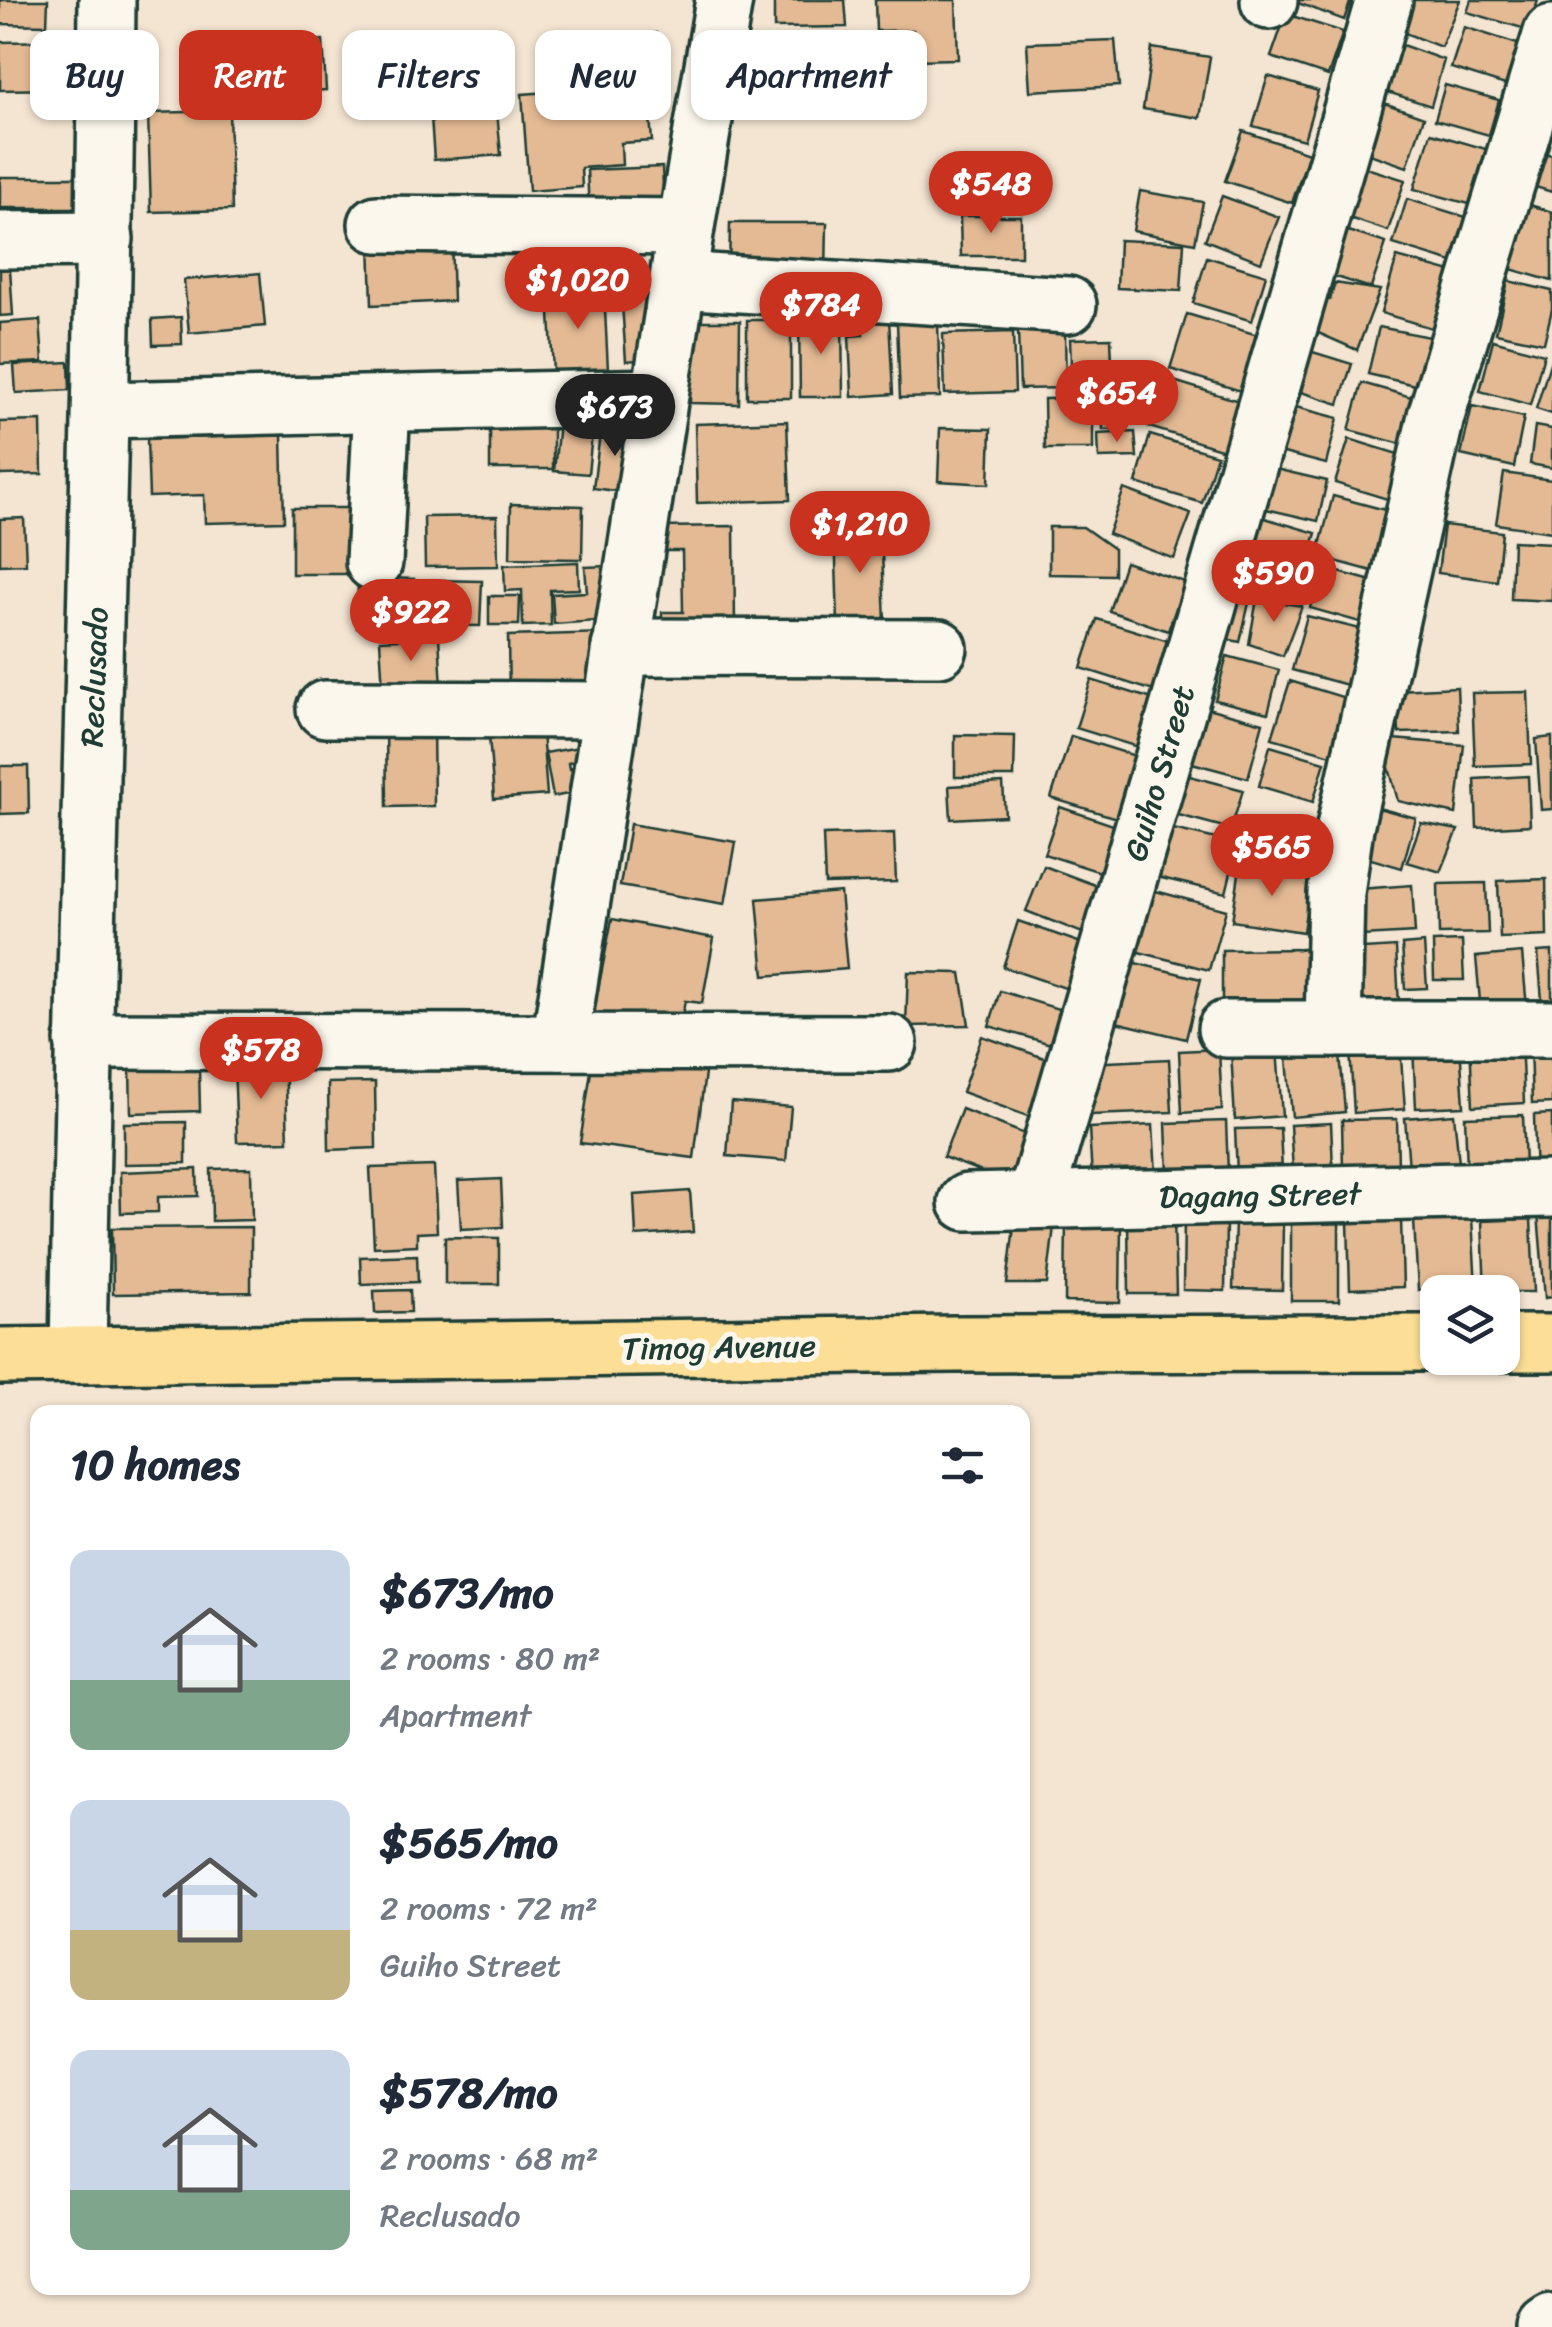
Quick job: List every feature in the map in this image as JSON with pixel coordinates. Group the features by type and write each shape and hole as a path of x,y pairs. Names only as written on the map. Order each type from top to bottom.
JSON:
{"main road":[{"name":"Timog Avenue","path":"0,1356 955,1344 1420,1343"},
{"path":"1520,1343 1552,1343"}],"street":[{"name":"Reclusado","path":"78,1355 102,410 107,0"},
{"path":"560,1042 724,0"},
{"name":"Guiho Street","path":"1035,1200 1384,0"},
{"path":"1333,1029 1336,893 1345,827 1436,416 1552,33"},
{"path":"377,224 686,226"},
{"path":"0,240 104,239"},
{"path":"678,280 1068,305"},
{"path":"102,410 660,397"},
{"path":"374,562 382,404"},
{"path":"620,646 939,648"},
{"path":"324,708 610,710"},
{"path":"1226,1029 1552,1029"},
{"path":"83,1041 889,1044"},
{"name":"Dagang Street","path":"967,1202 1552,1188"}],"building":[{"path":"0,0 48,0 47,25 0,24"},
{"path":"774,0 845,0 847,27 774,28"},
{"path":"875,0 956,0 958,59 927,60 927,30 876,30"},
{"path":"1290,0 1351,0 1344,20"},
{"path":"1400,0 1460,0 1441,47 1389,27"},
{"path":"1471,0 1538,0 1529,30 1467,12"},
{"path":"1286,14 1343,32 1328,76 1271,57"},
{"path":"1464,27 1530,48 1518,89 1451,68"},
{"path":"322,40 326,90 322,90"},
{"path":"1115,40 1119,86 1030,91 1027,43"},
{"path":"1391,41 1444,60 1431,106 1378,89"},
{"path":"0,42 30,42 30,90 0,90"},
{"path":"1152,48 1210,57 1200,118 1143,109"},
{"path":"1268,76 1318,91 1304,140 1253,126"},
{"path":"1445,85 1499,100 1489,135 1435,120"},
{"path":"535,93 535,120 650,120 652,141 621,143 622,165 581,168 582,187 529,191 522,94"},
{"path":"1367,97 1424,117 1407,167 1349,147"},
{"path":"179,112 179,120 229,120 232,210 151,212 148,120 159,120 159,113"},
{"path":"431,120 498,120 501,155 434,160"},
{"path":"1243,131 1309,153 1292,203 1225,181"},
{"path":"1431,133 1486,149 1469,204 1414,189"},
{"path":"1541,152 1552,155 1552,192 1532,186"},
{"path":"1347,162 1405,180 1388,231 1331,212"},
{"path":"662,167 664,207 589,211 587,170"},
{"path":"0,177 77,177 77,208 0,208"},
{"path":"1140,191 1203,202 1195,243 1133,231"},
{"path":"1222,196 1279,217 1261,262 1205,240"},
{"path":"1407,199 1466,217 1452,262 1393,244"},
{"path":"1527,204 1552,212 1552,281 1507,268"},
{"path":"960,216 1021,216 1021,256 961,256"},
{"path":"730,223 827,223 826,274 729,274"},
{"path":"1332,226 1386,243 1371,288 1317,271"},
{"path":"451,237 453,301 372,305 370,240"},
{"path":"1119,240 1184,243 1181,291 1117,288"},
{"path":"0,253 9,253 13,315 0,316"},
{"path":"1207,257 1266,275 1252,321 1193,303"},
{"path":"1397,257 1462,275 1445,332 1381,313"},
{"path":"260,273 265,326 189,333 184,280"},
{"path":"1508,281 1552,291 1544,343 1496,333"},
{"path":"1335,283 1380,290 1357,350 1291,321 1301,290 1330,300"},
{"path":"655,288 660,358 626,361 621,290"},
{"path":"604,290 608,370 553,373 549,293"},
{"path":"1187,314 1258,335 1241,391 1170,369"},
{"path":"181,317 182,344 153,345 152,319"},
{"path":"799,317 842,317 843,397 800,397"},
{"path":"889,319 893,394 852,397 849,336 863,335 863,321"},
{"path":"40,320 43,362 0,364 0,323"},
{"path":"747,320 791,320 791,398 747,398"},
{"path":"691,321 740,321 739,404 690,403"},
{"path":"938,322 940,397 900,398 897,323"},
{"path":"1379,327 1429,337 1419,386 1368,374"},
{"path":"1065,330 1066,388 1020,389 1018,331"},
{"path":"1013,332 1015,392 945,394 943,334"},
{"path":"1111,338 1113,388 1072,389 1070,339"},
{"path":"1493,340 1544,354 1530,405 1480,391"},
{"path":"1290,345 1352,364 1339,404 1278,385"},
{"path":"1552,360 1552,414 1536,409"},
{"path":"69,362 70,390 16,393 14,365"},
{"path":"1164,378 1239,401 1224,450 1149,427"},
{"path":"1362,383 1422,400 1409,446 1349,430"},
{"path":"1093,398 1093,449 1045,449 1044,399"},
{"path":"1288,405 1338,418 1326,464 1276,451"},
{"path":"1472,406 1524,417 1514,467 1461,455"},
{"path":"1127,407 1128,429 1103,430 1102,410"},
{"path":"41,421 42,474 0,475 0,422"},
{"path":"787,421 790,500 697,503 695,424"},
{"path":"559,422 593,425 588,474 554,471"},
{"path":"490,424 553,424 553,469 490,469"},
{"path":"601,426 637,430 630,493 593,488"},
{"path":"1535,426 1552,429 1552,468 1530,464"},
{"path":"940,428 991,429 989,484 938,481"},
{"path":"1135,432 1137,457 1099,458 1098,434"},
{"path":"282,435 284,521 205,523 204,495 149,497 147,439"},
{"path":"1150,435 1217,455 1202,503 1136,483"},
{"path":"1349,439 1411,458 1397,502 1335,483"},
{"path":"1271,468 1327,481 1318,521 1262,508"},
{"path":"1504,473 1552,480 1552,532 1496,524"},
{"path":"1124,489 1191,514 1174,559 1108,534"},
{"path":"1333,496 1400,514 1383,574 1317,556"},
{"path":"511,504 583,506 582,559 510,558"},
{"path":"292,508 357,508 357,574 292,574"},
{"path":"1251,514 1316,533 1298,593 1233,573"},
{"path":"497,516 498,566 425,567 424,517"},
{"path":"24,518 26,564 0,565 0,519"},
{"path":"1444,525 1502,532 1497,581 1438,573"},
{"path":"734,526 735,627 662,627 662,612 683,612 682,551 657,551 657,527"},
{"path":"1049,527 1083,527 1114,549 1114,575 1049,574"},
{"path":"881,528 885,622 838,624 835,530"},
{"path":"1513,541 1552,543 1552,601 1511,599"},
{"path":"578,562 579,589 550,590 551,625 523,626 522,590 505,591 504,565"},
{"path":"1125,562 1185,582 1168,631 1109,611"},
{"path":"609,566 611,620 554,624 552,594 587,592 585,567"},
{"path":"1320,567 1379,583 1370,625 1310,608"},
{"path":"358,577 414,579 412,630 357,628"},
{"path":"432,580 482,581 480,626 431,625"},
{"path":"1219,587 1251,594 1240,642 1208,635"},
{"path":"489,596 520,596 519,625 489,625"},
{"path":"1257,599 1302,606 1283,656 1249,644"},
{"path":"1307,616 1376,633 1362,689 1292,670"},
{"path":"1097,619 1175,643 1160,693 1081,668"},
{"path":"605,633 606,697 509,699 508,636"},
{"path":"439,637 442,687 383,690 380,640"},
{"path":"1227,656 1279,670 1268,713 1215,700"},
{"path":"1091,680 1159,701 1144,749 1076,728"},
{"path":"1290,681 1352,700 1335,756 1272,738"},
{"path":"1457,687 1459,731 1399,733 1397,690"},
{"path":"1528,692 1531,764 1475,766 1472,693"},
{"path":"1207,708 1263,723 1248,778 1192,763"},
{"path":"386,724 433,724 434,806 387,807"},
{"path":"542,732 547,795 494,799 489,736"},
{"path":"955,735 1015,736 1014,777 955,777"},
{"path":"1071,736 1142,758 1123,820 1051,798"},
{"path":"1552,737 1552,809 1541,810 1536,739"},
{"path":"1381,738 1464,745 1456,814 1398,801"},
{"path":"1270,746 1325,762 1313,802 1259,786"},
{"path":"579,747 582,760 568,763 577,792 553,797 545,753"},
{"path":"0,766 28,766 29,813 0,814"},
{"path":"1186,775 1243,790 1231,829 1175,814"},
{"path":"1528,776 1530,825 1477,828 1475,779"},
{"path":"1003,783 1005,816 951,819 949,786"},
{"path":"1060,807 1119,827 1103,873 1044,854"},
{"path":"1378,808 1416,818 1402,868 1364,857"},
{"path":"1421,823 1458,830 1441,872 1407,862"},
{"path":"630,824 736,842 725,904 620,886"},
{"path":"1169,828 1238,844 1226,893 1157,877"},
{"path":"894,833 896,882 825,884 823,835"},
{"path":"1044,866 1103,888 1085,934 1026,911"},
{"path":"1240,867 1311,877 1303,932 1232,921"},
{"path":"1546,879 1547,936 1500,938 1498,881"},
{"path":"1486,883 1488,933 1439,934 1438,884"},
{"path":"1412,885 1415,933 1362,936 1359,889"},
{"path":"1152,890 1226,910 1209,970 1135,951"},
{"path":"840,892 847,969 764,976 757,899"},
{"path":"612,919 714,938 702,1003 685,1001 679,1031 593,1015"},
{"path":"1018,921 1087,945 1071,990 1003,967"},
{"path":"1462,941 1464,980 1434,980 1433,942"},
{"path":"1424,943 1427,988 1405,989 1402,945"},
{"path":"1396,947 1399,1006 1350,1009 1347,950"},
{"path":"1305,949 1307,1005 1222,1006 1222,950"},
{"path":"1552,951 1552,1011 1543,1012 1538,952"},
{"path":"1522,953 1527,1008 1481,1012 1476,957"},
{"path":"1131,962 1201,979 1186,1039 1116,1022"},
{"path":"908,972 961,973 969,1025 906,1026"},
{"path":"1000,991 1065,1011 1054,1045 989,1026"},
{"path":"982,1036 1050,1060 1030,1117 962,1092"},
{"path":"1521,1040 1524,1103 1473,1106 1470,1042"},
{"path":"1339,1042 1345,1112 1292,1117 1286,1047"},
{"path":"1460,1044 1464,1106 1416,1108 1413,1047"},
{"path":"1552,1045 1552,1103 1532,1104 1530,1046"},
{"path":"1400,1046 1405,1109 1354,1113 1350,1050"},
{"path":"1219,1049 1222,1110 1182,1113 1179,1051"},
{"path":"1277,1049 1282,1116 1235,1120 1231,1052"},
{"path":"593,1058 705,1073 694,1158 580,1143"},
{"path":"1169,1059 1172,1112 1090,1115 1088,1063"},
{"path":"285,1062 288,1141 237,1142 234,1063"},
{"path":"199,1066 200,1111 131,1113 130,1067"},
{"path":"375,1082 376,1148 329,1150 328,1083"},
{"path":"731,1102 791,1107 786,1161 727,1156"},
{"path":"962,1109 1027,1135 1008,1182 943,1157"},
{"path":"1454,1114 1459,1163 1409,1168 1405,1118"},
{"path":"1552,1114 1552,1181 1536,1182 1534,1115"},
{"path":"1523,1115 1525,1166 1467,1168 1465,1117"},
{"path":"1397,1119 1398,1169 1343,1170 1342,1120"},
{"path":"1226,1121 1228,1173 1168,1175 1166,1123"},
{"path":"186,1122 186,1163 124,1164 124,1123"},
{"path":"1331,1123 1333,1168 1293,1170 1290,1125"},
{"path":"1153,1125 1156,1174 1092,1178 1089,1128"},
{"path":"1280,1128 1282,1171 1237,1173 1235,1129"},
{"path":"434,1166 437,1232 417,1233 417,1245 374,1247 370,1168"},
{"path":"251,1168 252,1220 212,1221 211,1169"},
{"path":"197,1169 198,1196 158,1197 158,1212 121,1213 120,1172"},
{"path":"501,1179 503,1227 461,1229 458,1181"},
{"path":"690,1191 693,1232 636,1236 634,1195"},
{"path":"1552,1213 1552,1297 1545,1298 1538,1214"},
{"path":"1184,1217 1226,1218 1225,1291 1183,1290"},
{"path":"1291,1217 1339,1217 1339,1301 1291,1301"},
{"path":"1015,1218 1055,1218 1047,1284 1007,1284"},
{"path":"1128,1218 1174,1218 1176,1294 1129,1294"},
{"path":"1472,1218 1475,1275 1420,1275 1418,1290 1414,1221"},
{"path":"1066,1219 1121,1220 1120,1303 1065,1302"},
{"path":"1531,1219 1534,1292 1520,1292 1520,1275 1484,1275 1482,1221"},
{"path":"1235,1220 1283,1220 1282,1290 1233,1289"},
{"path":"1401,1220 1403,1287 1350,1289 1348,1222"},
{"path":"251,1227 251,1292 113,1294 112,1228"},
{"path":"445,1237 499,1238 499,1284 445,1284"},
{"path":"417,1255 418,1282 361,1284 360,1257"},
{"path":"410,1290 411,1312 375,1313 374,1291"}]}
